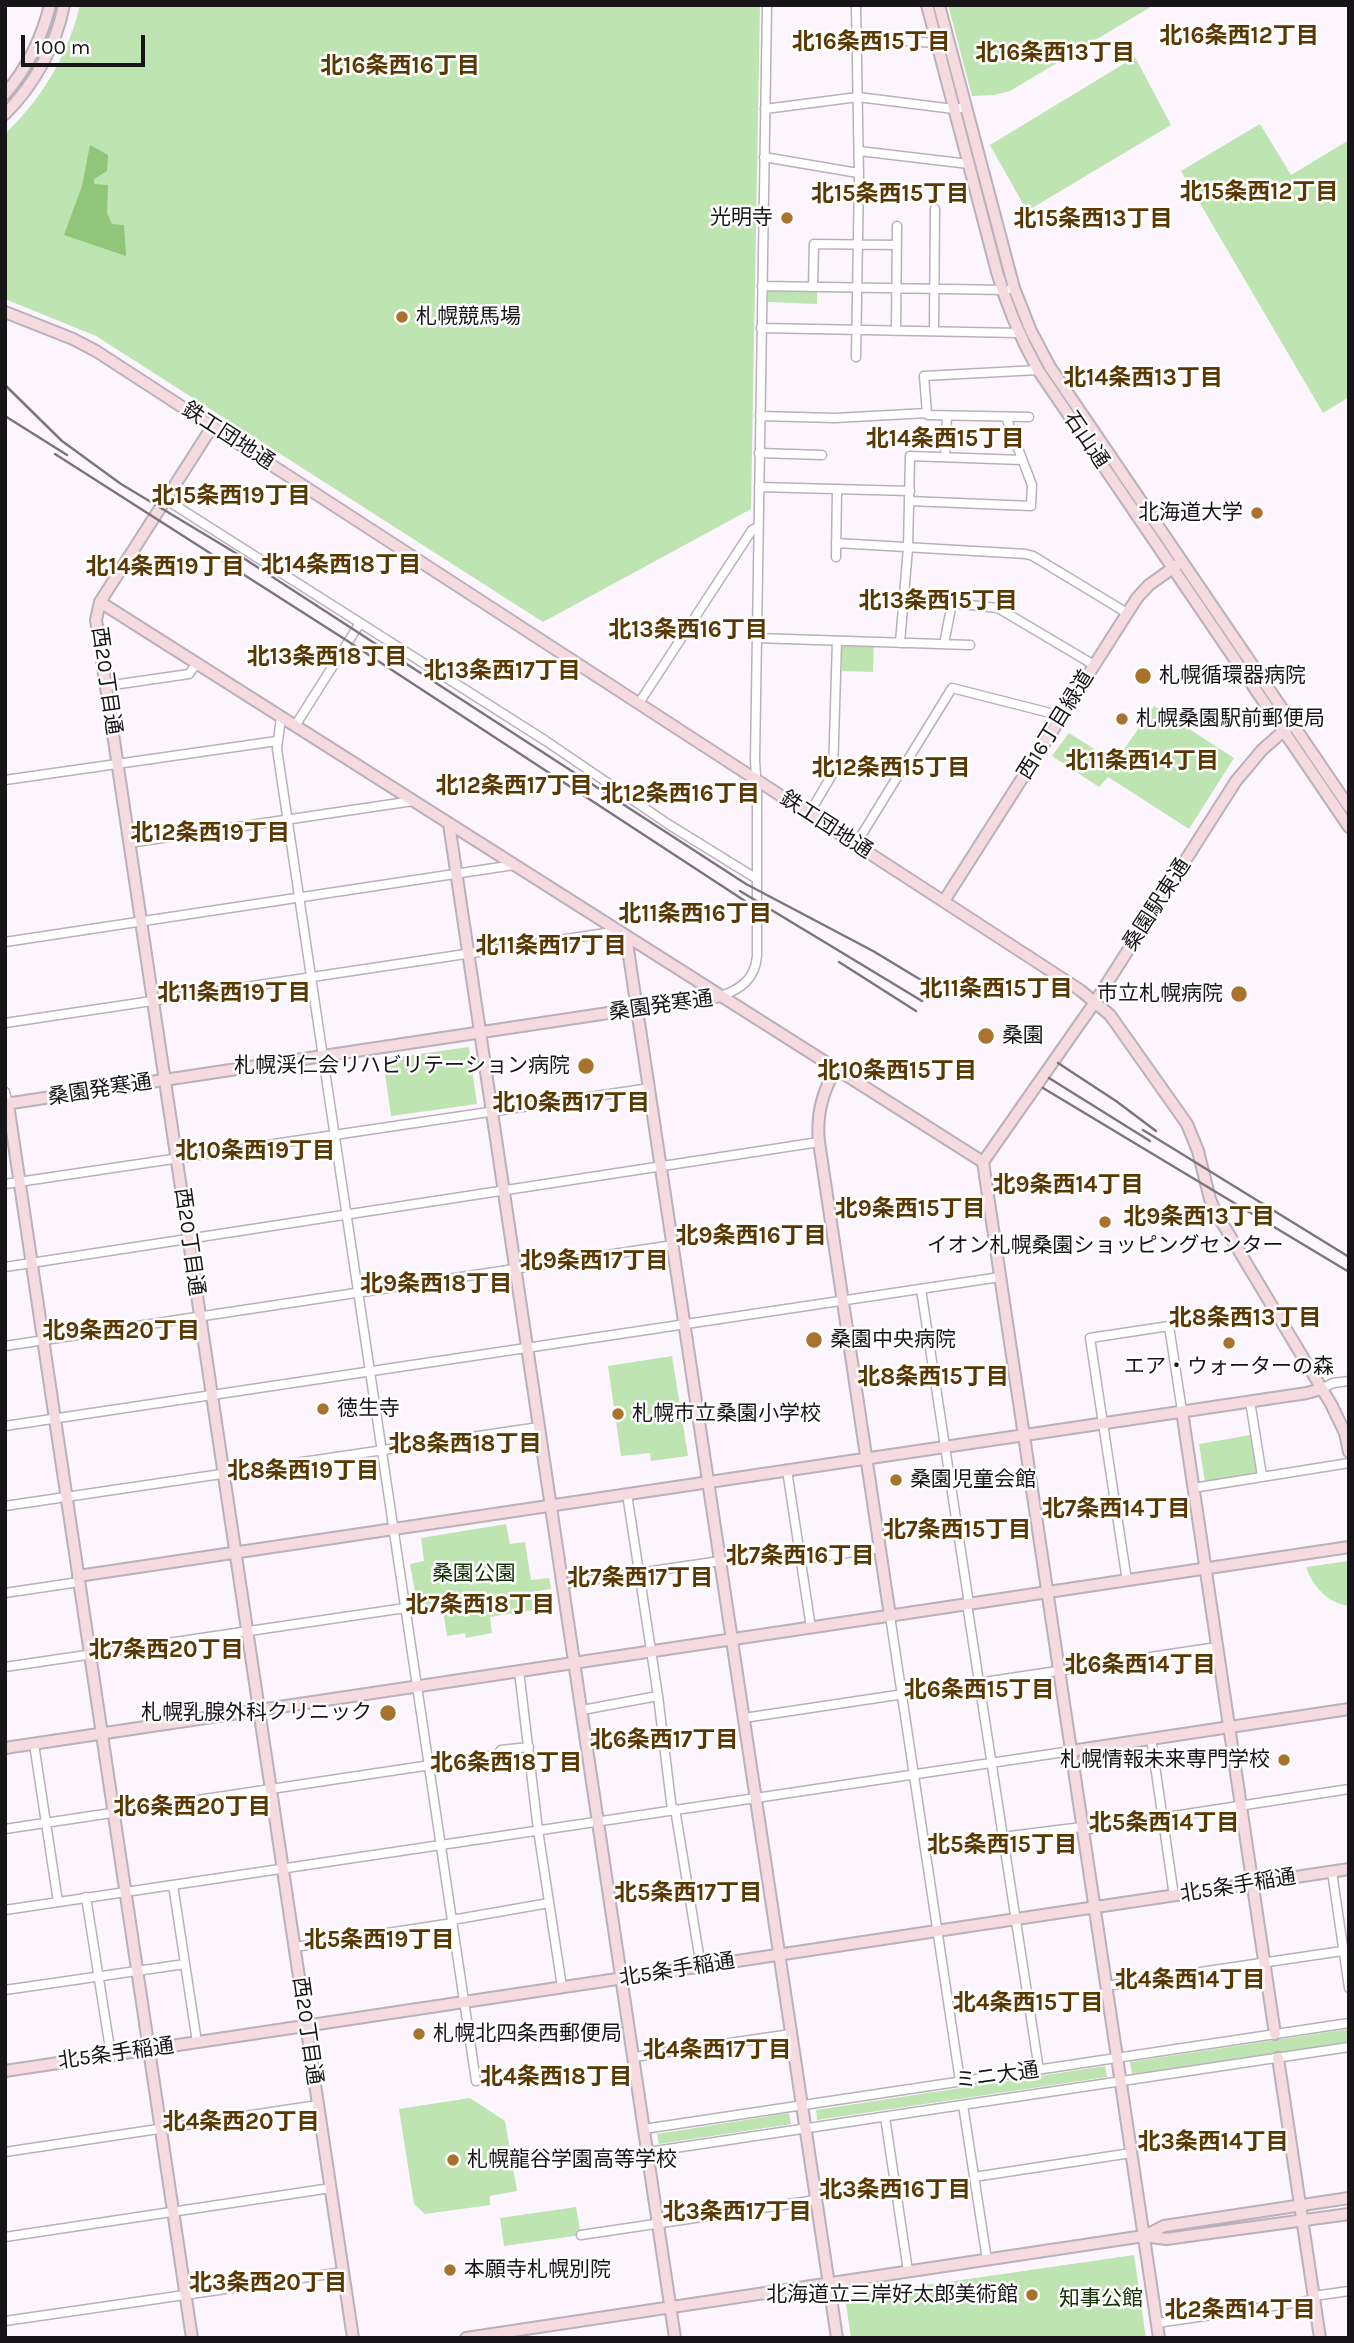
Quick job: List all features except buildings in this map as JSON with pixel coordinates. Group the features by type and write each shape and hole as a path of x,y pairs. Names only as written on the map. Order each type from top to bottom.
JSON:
{"street":[{"path":"5,94 32,53 50,5"},
{"path":"5,114 30,85 44,60 64,5"},
{"path":"100,602 721,996 744,986 756,964 756,638 767,5"},
{"path":"856,5 859,151 856,357"},
{"name":"石山通","path":"927,5 969,164 1008,289 1050,366 1177,564 1288,728 1349,827"},
{"name":"石山通","path":"939,5 1019,333 1038,370 1177,564"},
{"path":"856,38 937,43"},
{"path":"765,109 858,97 954,109 966,107"},
{"path":"859,151 969,164"},
{"path":"764,157 858,173"},
{"path":"934,331 936,209"},
{"path":"896,331 897,226"},
{"path":"813,287 814,244 896,245"},
{"path":"762,286 1008,289"},
{"name":"鉄工団地通","path":"5,312 96,351 1096,1002 1110,1015 1187,1124 1198,1151 1215,1211 1339,1419 1349,1452"},
{"path":"761,328 1019,333"},
{"path":"927,413 925,376 1038,370"},
{"path":"760,416 835,418 927,413 947,416 1029,417"},
{"path":"945,457 947,416"},
{"path":"909,501 1031,506 1032,485 1006,417"},
{"name":"西20丁目通","path":"212,426 100,602 96,620 353,2338"},
{"path":"759,453 822,455"},
{"path":"900,643 908,548 910,456 1022,460"},
{"path":"759,487 910,491"},
{"path":"836,557 837,489"},
{"path":"165,499 546,741 667,824 757,879"},
{"path":"639,703 751,530 758,527"},
{"path":"836,543 1033,556 1127,612"},
{"name":"西16丁目緑道","path":"944,901 1127,612 1149,585 1177,564"},
{"path":"944,645 952,603 990,605 1094,666"},
{"path":"295,726 360,623"},
{"path":"756,638 970,645"},
{"path":"809,814 833,773 837,641"},
{"path":"106,686 189,674 196,664"},
{"path":"856,844 952,688 1062,716"},
{"path":"281,717 277,741 298,899 476,2081"},
{"name":"石山通","path":"1288,728 1349,807"},
{"name":"桑園駅東通","path":"983,1162 1096,1002 1251,761 1288,728"},
{"path":"5,780 277,741"},
{"path":"129,843 413,801"},
{"path":"449,824 676,2338"},
{"path":"5,942 514,865"},
{"path":"5,1023 623,934"},
{"path":"623,934 638,1009 837,2338"},
{"name":"桑園発寒通","path":"6,1100 165,1080 721,996 983,1162"},
{"path":"836,1069 820,1104 819,1142 960,2081"},
{"path":"5,1184 650,1088"},
{"path":"6,1100 192,2338"},
{"path":"5,1267 819,1142"},
{"path":"983,1162 1159,2338"},
{"path":"5,1346 673,1245"},
{"path":"5,1426 1000,1277"},
{"path":"921,1289 1014,1919 1039,2070"},
{"path":"1127,1581 1090,1338 1169,1326 1275,2034"},
{"path":"5,1593 236,1553 1250,1401 1321,1389 1332,1383 1349,1381"},
{"path":"1250,1401 1262,1476"},
{"path":"5,1506 539,1427"},
{"path":"1193,1488 1349,1463"},
{"path":"787,1470 811,1628"},
{"path":"627,1494 674,1809 701,1967"},
{"path":"5,1748 1349,1547"},
{"path":"801,1560 880,1548"},
{"path":"563,1584 720,1561"},
{"path":"5,1667 405,1608"},
{"path":"744,1718 1217,1647"},
{"path":"519,1671 538,1830 562,1987"},
{"path":"582,1710 658,1696"},
{"path":"5,1910 1349,1709"},
{"path":"1151,1738 1174,1896"},
{"path":"34,1744 58,1902"},
{"path":"5,1829 429,1766 497,1755 501,1750 528,1747"},
{"path":"1002,1837 1163,1817 1349,1789"},
{"name":"北5条手稲通","path":"5,2071 1349,1870"},
{"path":"1332,1872 1346,1951 1349,1988"},
{"path":"173,1885 197,2042"},
{"path":"86,1897 111,2055"},
{"path":"295,1947 452,1922 549,1903"},
{"path":"1106,1986 1346,1951"},
{"path":"5,1990 185,1964"},
{"name":"ミニ大通","path":"644,2129 1349,2023"},
{"path":"634,2057 791,2034"},
{"name":"ミニ大通","path":"648,2152 1349,2047"},
{"path":"1278,2058 1320,2338"},
{"path":"5,2152 318,2105"},
{"path":"963,2105 986,2260"},
{"path":"886,2117 908,2272"},
{"path":"974,2176 1131,2153"},
{"path":"5,2237 331,2188"},
{"path":"1144,2236 1164,2226 1349,2198"},
{"path":"581,2235 816,2200"},
{"path":"467,2338 514,2334 671,2307 1144,2236 1166,2239 1349,2214"},
{"path":"5,2322 343,2272"},
{"path":"1157,2323 1349,2291"}],"green space":[{"name":"札幌競馬場","path":"80,5 760,5 751,509 543,622 96,336 5,299 5,134 31,106 52,75 68,42"},
{"path":"948,5 1154,5 1010,91 972,96"},
{"path":"1135,57 1171,125 1027,211 990,145"},
{"path":"1260,124 1291,175 1349,140 1349,397 1323,413 1181,171"},
{"path":"90,145 108,155 107,171 94,179 94,184 108,185 107,213 112,224 124,225 126,256 64,235 82,186"},
{"path":"768,291 817,292 817,304 768,302"},
{"path":"844,645 874,645 873,672 842,671"},
{"path":"1154,706 1234,758 1189,829 1108,777 1099,787 1052,756 1069,733 1115,762"},
{"path":"469,1047 477,1104 391,1116 383,1059"},
{"path":"672,1356 688,1456 651,1461 650,1453 621,1456 608,1366"},
{"path":"1250,1435 1256,1471 1254,1474 1205,1482 1199,1444"},
{"name":"桑園公園","path":"506,1524 510,1544 525,1542 531,1580 549,1578 551,1589 531,1592 533,1610 490,1617 492,1633 466,1638 465,1633 447,1636 442,1605 418,1609 410,1564 424,1561 421,1538"},
{"path":"1349,1561 1349,1606 1322,1593 1306,1567"},
{"path":"1349,2029 1349,2042 1132,2074 1130,2062"},
{"path":"1105,2066 1107,2077 817,2120 816,2110"},
{"path":"470,2098 505,2121 517,2191 490,2196 490,2205 425,2214 414,2204 399,2109"},
{"path":"789,2113 791,2124 659,2144 657,2134"},
{"path":"576,2207 581,2235 504,2246 500,2218"},
{"name":"知事公館","path":"1134,2255 1146,2338 851,2338 846,2304 851,2296"}],"railway":[{"path":"5,385 62,441 121,484 234,552 746,884 873,951 931,986"},
{"path":"5,416 67,455"},
{"path":"55,454 346,640 745,901"},
{"path":"740,891 922,1001"},
{"path":"839,962 916,1011"},
{"path":"1058,1063 1156,1131"},
{"path":"1049,1078 1150,1141"},
{"path":"1043,1088 1349,1272"},
{"path":"1143,1130 1349,1257"}],"place":[{"name":"光明寺","path":"787,218"},
{"name":"札幌競馬場","path":"402,317"},
{"name":"北海道大学","path":"1257,513"},
{"name":"札幌循環器病院","path":"1143,676"},
{"name":"札幌桑園駅前郵便局","path":"1122,719"},
{"name":"市立札幌病院","path":"1239,994"},
{"name":"桑園","path":"986,1036"},
{"name":"札幌渓仁会リハビリテーション病院","path":"586,1066"},
{"name":"イオン札幌桑園ショッピングセンター","path":"1105,1222"},
{"name":"桑園中央病院","path":"814,1340"},
{"name":"エア・ウォーターの森","path":"1229,1343"},
{"name":"徳生寺","path":"323,1409"},
{"name":"札幌市立桑園小学校","path":"618,1414"},
{"name":"桑園児童会館","path":"896,1480"},
{"name":"札幌乳腺外科クリニック","path":"388,1713"},
{"name":"札幌情報未来専門学校","path":"1284,1760"},
{"name":"札幌北四条西郵便局","path":"419,2034"},
{"name":"札幌龍谷学園高等学校","path":"453,2160"},
{"name":"本願寺札幌別院","path":"450,2270"},
{"name":"北海道立三岸好太郎美術館","path":"1032,2295"}],"district":[{"name":"北16条西12丁目","path":"1239,36"},
{"name":"北16条西15丁目","path":"871,42"},
{"name":"北16条西13丁目","path":"1055,53"},
{"name":"北16条西16丁目","path":"400,66"},
{"name":"北15条西12丁目","path":"1259,192"},
{"name":"北15条西15丁目","path":"890,194"},
{"name":"北15条西13丁目","path":"1093,219"},
{"name":"北14条西13丁目","path":"1143,378"},
{"name":"北14条西15丁目","path":"945,439"},
{"name":"北15条西19丁目","path":"231,496"},
{"name":"北14条西18丁目","path":"341,565"},
{"name":"北14条西19丁目","path":"165,567"},
{"name":"北13条西15丁目","path":"938,601"},
{"name":"北13条西16丁目","path":"688,630"},
{"name":"北13条西18丁目","path":"327,657"},
{"name":"北13条西17丁目","path":"502,671"},
{"name":"北11条西14丁目","path":"1142,761"},
{"name":"北12条西15丁目","path":"891,768"},
{"name":"北12条西17丁目","path":"514,786"},
{"name":"北12条西16丁目","path":"680,794"},
{"name":"北12条西19丁目","path":"210,833"},
{"name":"北11条西16丁目","path":"695,914"},
{"name":"北11条西17丁目","path":"551,946"},
{"name":"北11条西15丁目","path":"996,989"},
{"name":"北11条西19丁目","path":"234,993"},
{"name":"北10条西15丁目","path":"897,1071"},
{"name":"北10条西17丁目","path":"571,1103"},
{"name":"北10条西19丁目","path":"255,1151"},
{"name":"北9条西14丁目","path":"1068,1185"},
{"name":"北9条西15丁目","path":"910,1209"},
{"name":"北9条西13丁目","path":"1199,1217"},
{"name":"北9条西16丁目","path":"751,1236"},
{"name":"北9条西17丁目","path":"594,1261"},
{"name":"北9条西18丁目","path":"436,1284"},
{"name":"北8条西13丁目","path":"1245,1318"},
{"name":"北9条西20丁目","path":"121,1331"},
{"name":"北8条西15丁目","path":"933,1377"},
{"name":"北8条西18丁目","path":"465,1444"},
{"name":"北8条西19丁目","path":"303,1471"},
{"name":"北7条西14丁目","path":"1116,1509"},
{"name":"北7条西15丁目","path":"957,1530"},
{"name":"北7条西16丁目","path":"800,1556"},
{"name":"北7条西17丁目","path":"640,1578"},
{"name":"北7条西18丁目","path":"480,1605"},
{"name":"北7条西20丁目","path":"166,1650"},
{"name":"北6条西14丁目","path":"1140,1665"},
{"name":"北6条西15丁目","path":"979,1690"},
{"name":"北6条西17丁目","path":"664,1740"},
{"name":"北6条西18丁目","path":"506,1763"},
{"name":"北6条西20丁目","path":"192,1807"},
{"name":"北5条西14丁目","path":"1164,1823"},
{"name":"北5条西15丁目","path":"1002,1845"},
{"name":"北5条西17丁目","path":"688,1893"},
{"name":"北5条西19丁目","path":"379,1940"},
{"name":"北4条西14丁目","path":"1190,1980"},
{"name":"北4条西15丁目","path":"1028,2003"},
{"name":"北4条西17丁目","path":"717,2050"},
{"name":"北4条西18丁目","path":"556,2077"},
{"name":"北4条西20丁目","path":"241,2122"},
{"name":"北3条西14丁目","path":"1213,2142"},
{"name":"北3条西16丁目","path":"895,2190"},
{"name":"北3条西17丁目","path":"737,2212"},
{"name":"北3条西20丁目","path":"268,2283"},
{"name":"北2条西14丁目","path":"1240,2310"}]}
